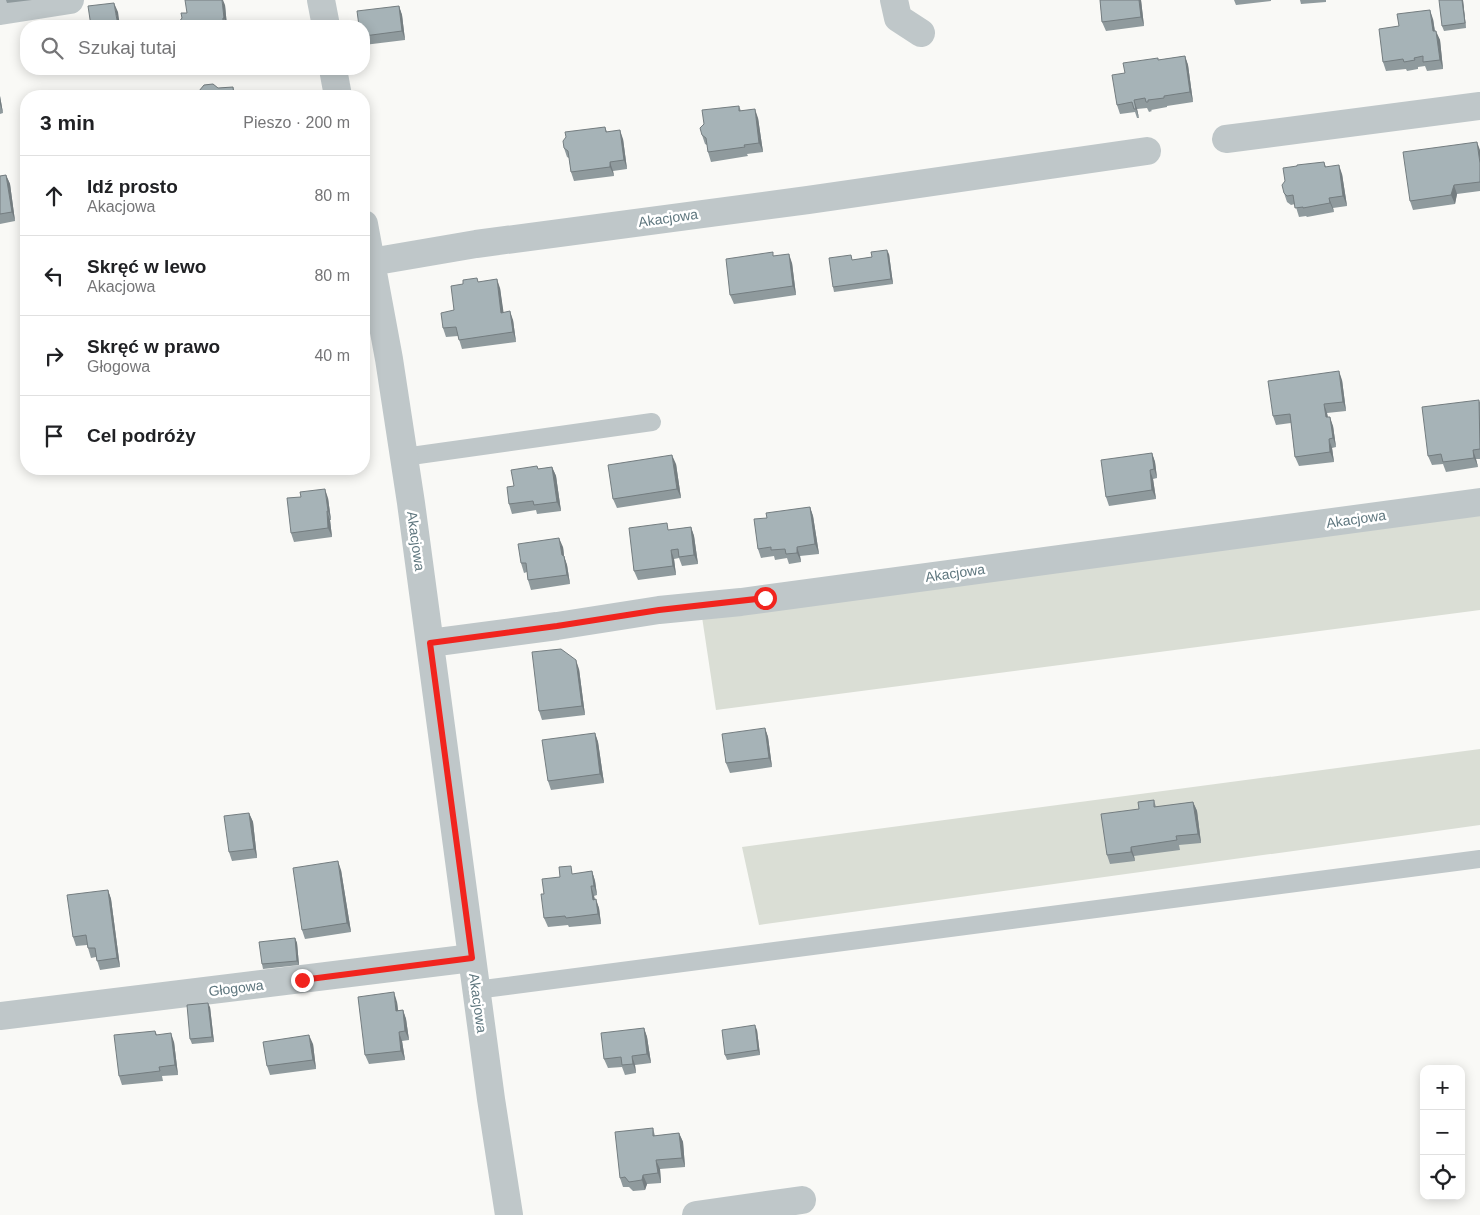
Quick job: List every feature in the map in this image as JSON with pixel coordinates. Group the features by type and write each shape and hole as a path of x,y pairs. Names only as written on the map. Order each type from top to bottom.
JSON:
{"street":[{"path":"0,11 70,0"},
{"path":"321,0 325,20"},
{"path":"894,0 898,18 921,33"},
{"path":"334,75 337,90"},
{"path":"1226,139 1480,106"},
{"name":"Akacjowa","path":"371,262 476,244 808,200 1147,151"},
{"name":"Akacjowa","path":"370,257 389,358 404,457 491,1099 509,1215"},
{"name":"Akacjowa","path":"430,643 659,610 741,602 1480,502"},
{"name":"Głogowa","path":"0,1016 472,958"},
{"path":"696,1215 802,1200"}],"lane":[{"path":"404,457 652,422"},
{"path":"476,990 1480,859"}],"shaded area":[{"path":"1480,515 1480,610 716,710 702,617"},
{"path":"1480,749 1480,825 759,925 742,847"}],"building":[{"path":"185,0 222,0 224,18 223,20 180,20 181,13 187,13"},
{"path":"1100,0 1139,0 1141,17 1102,22"},
{"path":"1439,0 1462,0 1465,23 1442,26"},
{"path":"114,3 117,20 90,20 88,6"},
{"path":"399,6 402,31 370,35 370,20 358,20 357,11"},
{"path":"1430,10 1433,31 1436,31 1440,60 1423,62 1423,56 1404,62 1403,59 1383,62 1379,29 1399,26 1397,14"},
{"path":"1185,56 1190,92 1164,96 1164,98 1148,100 1148,102 1146,102 1145,98 1134,100 1136,109 1134,109 1132,102 1117,105 1112,75 1125,73 1123,63"},
{"path":"213,84 218,88 233,87 233,90 200,90 204,85"},
{"path":"739,106 739,111 755,109 759,143 744,145 745,147 708,152 706,138 702,135 700,128 704,124 702,110"},
{"path":"605,127 606,132 620,130 624,160 610,162 610,167 571,172 568,151 564,148 565,132"},
{"path":"1477,142 1480,182 1454,185 1451,195 1410,201 1403,152"},
{"path":"1324,162 1325,167 1339,165 1343,196 1329,198 1330,203 1295,208 1293,195 1287,196 1284,193 1282,185 1285,181 1283,168"},
{"path":"6,175 12,212 0,214 0,176"},
{"path":"887,250 891,279 833,287 829,258 851,255 852,260 872,257 871,252"},
{"path":"773,252 773,256 789,254 793,286 730,295 726,259"},
{"path":"477,278 478,282 497,279 501,313 510,311 513,332 459,340 456,327 443,328 441,313 454,310 451,286 463,284 463,280"},
{"path":"1339,371 1343,402 1324,404 1326,417 1330,417 1333,438 1329,439 1330,452 1295,457 1290,414 1273,416 1268,381"},
{"path":"1479,400 1480,449 1473,450 1474,458 1443,462 1441,454 1428,456 1422,407"},
{"path":"1152,453 1154,469 1150,470 1152,490 1106,497 1101,460"},
{"path":"672,455 677,489 613,499 608,465"},
{"path":"537,466 538,469 552,467 557,502 534,505 533,501 509,504 507,487 514,486 511,470"},
{"path":"325,489 328,528 291,533 287,498 301,497 300,492"},
{"path":"810,507 815,544 797,547 797,553 786,554 785,549 771,550 771,547 758,549 754,519 767,518 766,513"},
{"path":"667,523 668,530 691,527 694,555 679,557 678,549 671,550 673,566 634,571 629,528"},
{"path":"559,538 567,575 528,580 526,563 521,563 518,544"},
{"path":"561,649 576,660 582,706 539,711 532,652"},
{"path":"765,728 769,758 726,763 722,734"},
{"path":"595,733 600,774 548,781 542,740"},
{"path":"1154,800 1154,807 1193,802 1198,834 1176,836 1177,840 1131,847 1131,852 1107,855 1101,814 1139,809 1138,802"},
{"path":"249,813 254,849 229,852 224,816"},
{"path":"338,861 347,923 302,930 293,868"},
{"path":"571,866 572,874 592,871 594,886 591,886 593,900 596,899 598,914 566,918 565,916 544,918 541,894 544,894 542,879 560,877 559,867"},
{"path":"108,890 117,958 97,961 95,948 88,948 86,935 73,937 67,895"},
{"path":"295,938 297,961 262,964 259,942"},
{"path":"394,992 396,1011 403,1010 405,1031 399,1032 401,1051 365,1055 358,997"},
{"path":"208,1003 212,1037 190,1039 187,1005"},
{"path":"755,1025 758,1050 725,1055 722,1030"},
{"path":"644,1028 647,1054 632,1056 633,1064 622,1065 621,1057 604,1059 601,1033"},
{"path":"155,1031 156,1035 171,1033 175,1065 159,1067 160,1071 119,1076 114,1035"},
{"path":"309,1035 313,1060 267,1066 263,1042"},
{"path":"653,1128 653,1136 679,1133 682,1158 656,1160 658,1173 643,1175 642,1180 629,1182 625,1177 620,1178 615,1132"}],"route":[{"path":"302,980 472,958 430,643 659,610 765,598"}]}
